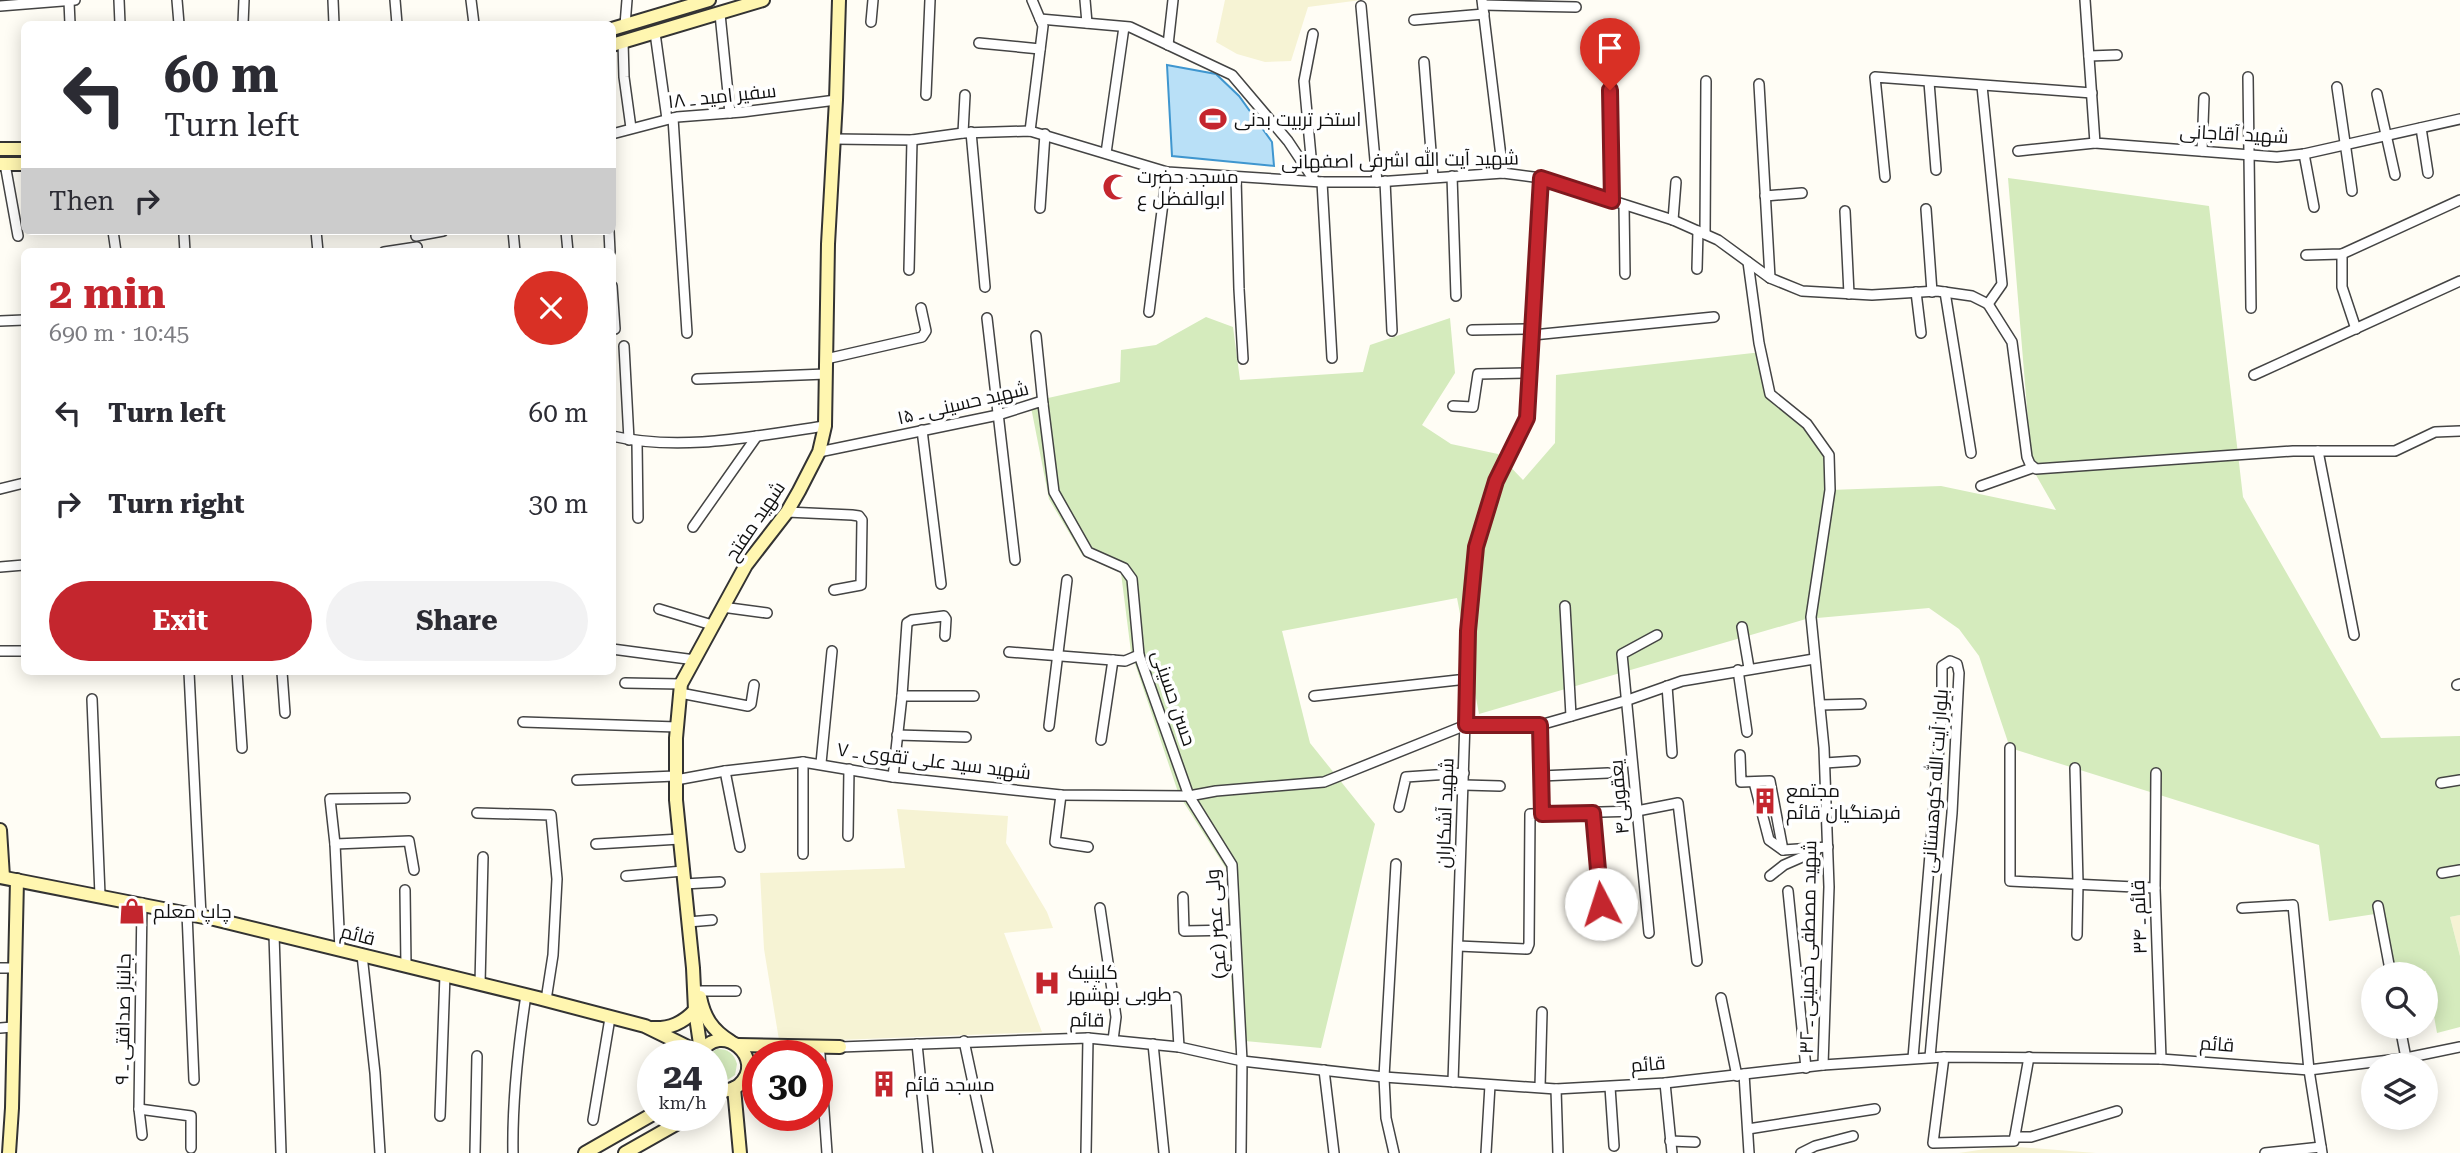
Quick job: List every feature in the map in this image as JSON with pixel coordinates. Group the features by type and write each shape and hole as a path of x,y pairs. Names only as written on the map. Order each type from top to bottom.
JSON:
{"street":[{"path":"0,6 75,0"},
{"path":"119,0 120,21"},
{"path":"177,0 178,21"},
{"path":"243,21 244,0"},
{"path":"332,0 334,21"},
{"path":"395,0 397,21"},
{"path":"471,0 474,21"},
{"path":"619,27 626,0"},
{"path":"619,27 709,0"},
{"path":"631,128 618,44 763,0"},
{"name":"شهید مفتح","path":"693,968 676,778 680,689 746,565 787,512 818,452 825,426 828,244 839,0"},
{"path":"871,22 873,0"},
{"path":"926,95 930,0"},
{"path":"1030,131 1042,22 1032,0"},
{"path":"1085,0 1087,23"},
{"path":"1168,45 1173,0"},
{"path":"2085,0 2095,143"},
{"path":"69,1 70,21"},
{"path":"1362,6 1381,181 1392,331"},
{"path":"1483,6 1503,173"},
{"path":"1414,20 1483,6 1576,7"},
{"path":"720,14 730,113"},
{"path":"1042,22 1130,27 1232,75 1318,181"},
{"path":"1106,153 1124,27"},
{"path":"655,33 670,118 687,333"},
{"path":"1313,34 1304,81 1318,181 1332,358"},
{"path":"979,43 1040,49"},
{"path":"2089,56 2117,55"},
{"path":"1424,62 1433,177"},
{"path":"1885,177 1875,77 2092,93"},
{"path":"2248,77 2251,309"},
{"path":"1697,270 1701,232 1706,81"},
{"path":"1929,82 1936,170"},
{"path":"1759,83 1770,278"},
{"path":"1982,86 2002,284 1988,304 2012,342 2026,453 2032,468"},
{"path":"2337,86 2352,191"},
{"path":"1610,90 1612,201"},
{"path":"2377,93 2395,175"},
{"path":"965,95 985,287"},
{"path":"2202,151 2204,98"},
{"name":"سفیر امید ـ ۱۸","path":"616,133 670,118 836,100"},
{"name":"شهید آقاجانی","path":"2018,151 2095,143 2277,157 2460,119"},
{"path":"2421,128 2428,173"},
{"name":"شهید آیت الله اشرفی اصفهانی","path":"834,139 912,140 967,132 1030,131 1167,172 1318,181 1381,181 1503,173 1541,178 1673,220 1701,232 1718,240 1770,278 1802,291 1849,294 1945,292 1972,296 1988,304"},
{"path":"1040,208 1045,134"},
{"path":"909,270 912,140"},
{"path":"0,149 21,149"},
{"path":"2304,153 2314,207"},
{"path":"18,236 2,164 21,164"},
{"path":"1149,312 1167,172"},
{"path":"1452,176 1456,296"},
{"path":"1236,178 1238,289 1243,359"},
{"name":"شهید آشکاران","path":"1453,1082 1468,631 1476,547 1496,481 1527,418 1541,178"},
{"path":"1673,220 1676,181"},
{"path":"1765,196 1802,193"},
{"path":"2305,256 2342,254 2460,200"},
{"path":"1624,205 1625,274"},
{"path":"1926,209 1932,292"},
{"path":"1845,211 1849,294"},
{"path":"184,235 185,248"},
{"path":"2342,254 2342,287 2356,329"},
{"name":"شهید مصطفی خمینی ـ ۳۲","path":"1748,262 1759,343 1770,394 1807,424 1829,455 1830,490 1811,617 1825,763 1828,847 1823,1065"},
{"path":"2254,376 2460,281"},
{"path":"1916,292 1922,333"},
{"path":"1945,292 1971,453"},
{"path":"826,359 922,337 926,331 921,308"},
{"path":"1472,330 1533,332 1714,317"},
{"path":"987,318 1016,560"},
{"path":"0,321 21,320"},
{"path":"1036,336 1044,404"},
{"path":"624,346 638,518"},
{"path":"1452,405 1473,407 1478,374 1530,373"},
{"path":"697,379 826,374"},
{"name":"شهید حسینی ـ ۱۵","path":"818,452 998,415 1039,402 1044,404 1054,492 1088,552"},
{"path":"616,437 666,444 757,436 825,426"},
{"path":"922,430 942,584"},
{"path":"1981,486 2032,468 2294,451 2395,451 2435,432 2460,431"},
{"path":"693,527 757,436"},
{"path":"2318,451 2354,635"},
{"path":"0,489 21,484"},
{"path":"787,512 852,515 859,516 862,520 861,585 834,590"},
{"name":"حسن حسینی","path":"1088,552 1124,568 1132,579 1139,655 1189,796"},
{"path":"0,567 21,565"},
{"path":"1049,726 1060,656 1067,580"},
{"path":"1566,606 1571,716"},
{"path":"722,607 767,613"},
{"path":"659,608 712,625"},
{"path":"892,777 902,696 907,623 912,620 944,617 945,636"},
{"path":"1742,627 1749,668"},
{"name":"یعقوبی۴","path":"1649,933 1622,654 1657,635"},
{"path":"616,650 695,660"},
{"path":"821,763 832,650"},
{"path":"0,651 21,651"},
{"path":"1009,652 1125,661 1139,655"},
{"path":"1466,725 1540,725 1628,700 1682,681 1814,659"},
{"path":"1101,740 1113,660"},
{"name":"بلوار آیت الله کوهستانی","path":"1913,1058 1942,711 1942,666 1950,661 1957,664 1959,673 1953,799 1930,1057"},
{"path":"1738,670 1747,733"},
{"path":"189,675 201,916"},
{"path":"237,675 242,748"},
{"path":"282,675 285,713"},
{"path":"1314,696 1466,679"},
{"path":"625,683 680,689 748,706 751,704 754,685"},
{"path":"1667,686 1672,753"},
{"path":"902,696 974,696"},
{"path":"92,699 100,895"},
{"path":"1820,705 1859,707"},
{"path":"523,722 677,727"},
{"name":"شهید سید علی تقوی ـ ۷","path":"577,780 676,778 803,762 892,777 1061,795 1189,796 1216,791 1324,782 1466,725"},
{"path":"1540,725 1542,814"},
{"path":"897,735 966,737"},
{"path":"2010,748 2010,881 2155,888"},
{"path":"1740,755 1741,782 1770,781 1783,849"},
{"path":"1825,763 1855,761"},
{"path":"803,762 803,854"},
{"path":"2075,768 2077,935"},
{"path":"848,836 849,769"},
{"path":"725,771 740,847"},
{"path":"1399,807 1406,778 1464,772"},
{"path":"1541,776 1608,773"},
{"name":"قائم ـ ۳۴","path":"2156,773 2155,888 2161,1059"},
{"path":"2441,783 2460,780"},
{"path":"1754,782 1769,840 1783,849 1828,847"},
{"path":"1464,785 1500,786"},
{"path":"1061,795 1055,842 1088,847"},
{"name":"ولی عصر (عج)","path":"1189,796 1232,865 1242,1060 1241,1153"},
{"path":"340,950 330,799 405,798"},
{"path":"1458,946 1527,949 1530,814 1637,811 1678,803 1697,961"},
{"path":"1593,813 1603,927"},
{"path":"477,814 551,816 557,879 554,955 546,1000"},
{"path":"0,830 2,877"},
{"path":"596,844 680,839"},
{"path":"335,844 409,841 414,870"},
{"path":"1770,876 1784,865 1808,853 1828,847"},
{"path":"480,984 483,857"},
{"path":"1394,1153 1386,1118 1384,1077 1396,864"},
{"path":"2442,873 2460,870"},
{"path":"625,876 720,882"},
{"name":"قائم","path":"2,877 201,916 445,975 645,1026 674,1040"},
{"path":"9,1153 7,1027 14,968 17,880"},
{"path":"405,890 406,966"},
{"path":"1788,891 1806,1068"},
{"path":"1183,897 1184,931 1235,930"},
{"name":"جانباز صداقتی ـ ۹","path":"142,903 139,1109 142,1135"},
{"path":"2242,908 2293,905 2309,1070 2322,1150 2264,1153"},
{"path":"2378,906 2388,962"},
{"path":"1100,908 1116,1017 1113,1040"},
{"path":"187,913 194,1080"},
{"path":"688,922 712,920"},
{"path":"274,934 281,1153"},
{"path":"362,955 375,1073 380,1153"},
{"path":"0,968 14,968"},
{"path":"693,968 706,1018 713,1028 734,1043 747,1058 746,1073 734,1088 740,1153"},
{"path":"693,968 698,1040"},
{"path":"440,1116 445,975"},
{"path":"698,991 736,991"},
{"path":"513,1153 517,1057 526,995"},
{"path":"1176,997 1179,1047"},
{"path":"1721,998 1740,1075 1749,1152"},
{"path":"645,1026 673,1026 695,1010"},
{"path":"1540,1087 1542,1012"},
{"path":"593,1120 610,1018"},
{"path":"1086,1153 1088,1038"},
{"name":"قائم","path":"840,1048 1088,1038 1179,1047 1242,1060 1384,1077 1556,1089 1665,1083 1823,1065 1930,1057 2161,1059 2309,1070 2361,1064"},
{"path":"964,1041 988,1153"},
{"path":"728,1042 840,1048"},
{"path":"917,1044 928,1153"},
{"path":"1153,1044 1164,1153"},
{"name":"قائم","path":"2431,1053 2460,1047"},
{"path":"833,1050 840,1048"},
{"path":"475,1153 477,1056"},
{"path":"1944,1057 1933,1143 2014,1141 2029,1056"},
{"path":"1324,1070 1334,1153"},
{"path":"1665,1083 1672,1153"},
{"path":"728,1092 742,1084"},
{"path":"1486,1153 1490,1085"},
{"path":"1610,1087 1614,1146"},
{"path":"728,1088 734,1088"},
{"path":"1556,1089 1559,1153"},
{"path":"139,1109 191,1116 191,1148"},
{"path":"1748,1129 1875,1109"},
{"path":"2015,1137 2031,1136 2117,1111"},
{"path":"584,1153 637,1123"},
{"path":"625,1153 663,1131"},
{"path":"825,1131 827,1153"},
{"path":"1801,1153 1815,1146 1853,1136"},
{"path":"1671,1141 1695,1142"}],"shaded area":[{"path":"1225,0 1361,0 1308,7 1291,61 1265,62 1237,54 1216,42"},
{"path":"897,809 1008,816 1006,843 1047,912 1053,928 1004,933 1042,1032 779,1040 764,949 760,873 905,868"},
{"path":"2460,915 2460,956 2450,917"},
{"path":"2005,1146 2096,1153 1959,1153"}],"green space":[{"path":"2008,178 2209,206 2243,497 2381,738 2460,736 2460,915 2450,917 2460,956 2460,1027 2438,1033 2438,962 2385,962 2375,914 2329,921 2319,845 2010,748 1979,656 1959,629 1929,608 1806,619 1479,714 1457,598 1282,631 1310,743 1375,824 1321,1048 1234,1040 1227,870 1179,795 1131,652 1121,573 1083,556 1049,499 1030,402 1120,382 1121,350 1156,345 1206,317 1233,327 1240,380 1363,372 1370,345 1450,318 1455,373 1422,425 1451,444 1498,454 1523,480 1555,443 1556,375 1762,352 1770,394 1804,419 1829,455 1830,490 1941,486 2056,510 2032,468"},
{"path":"728,1051 737,1064 735,1075 728,1080"}],"water":[{"name":"استخر تربیت بدنی","path":"1167,65 1216,74 1239,96 1272,142 1274,166 1172,156"}],"place":[{"name":"استخر تربیت بدنی","path":"1213,119"},
{"name":"مسجد حضرت ابوالفضل ع","path":"1116,187"},
{"name":"مجتمع فرهنگیان قائم","path":"1765,801"},
{"name":"چاپ معلم","path":"132,911"},
{"name":"کلینیک طوبی بهشهر","path":"1047,983"},
{"name":"مسجد قائم","path":"884,1084"}],"route":[{"path":"1601,904 1593,813 1542,814 1540,725 1466,725 1468,631 1476,547 1496,481 1527,418 1541,178 1612,201 1610,90"}]}
